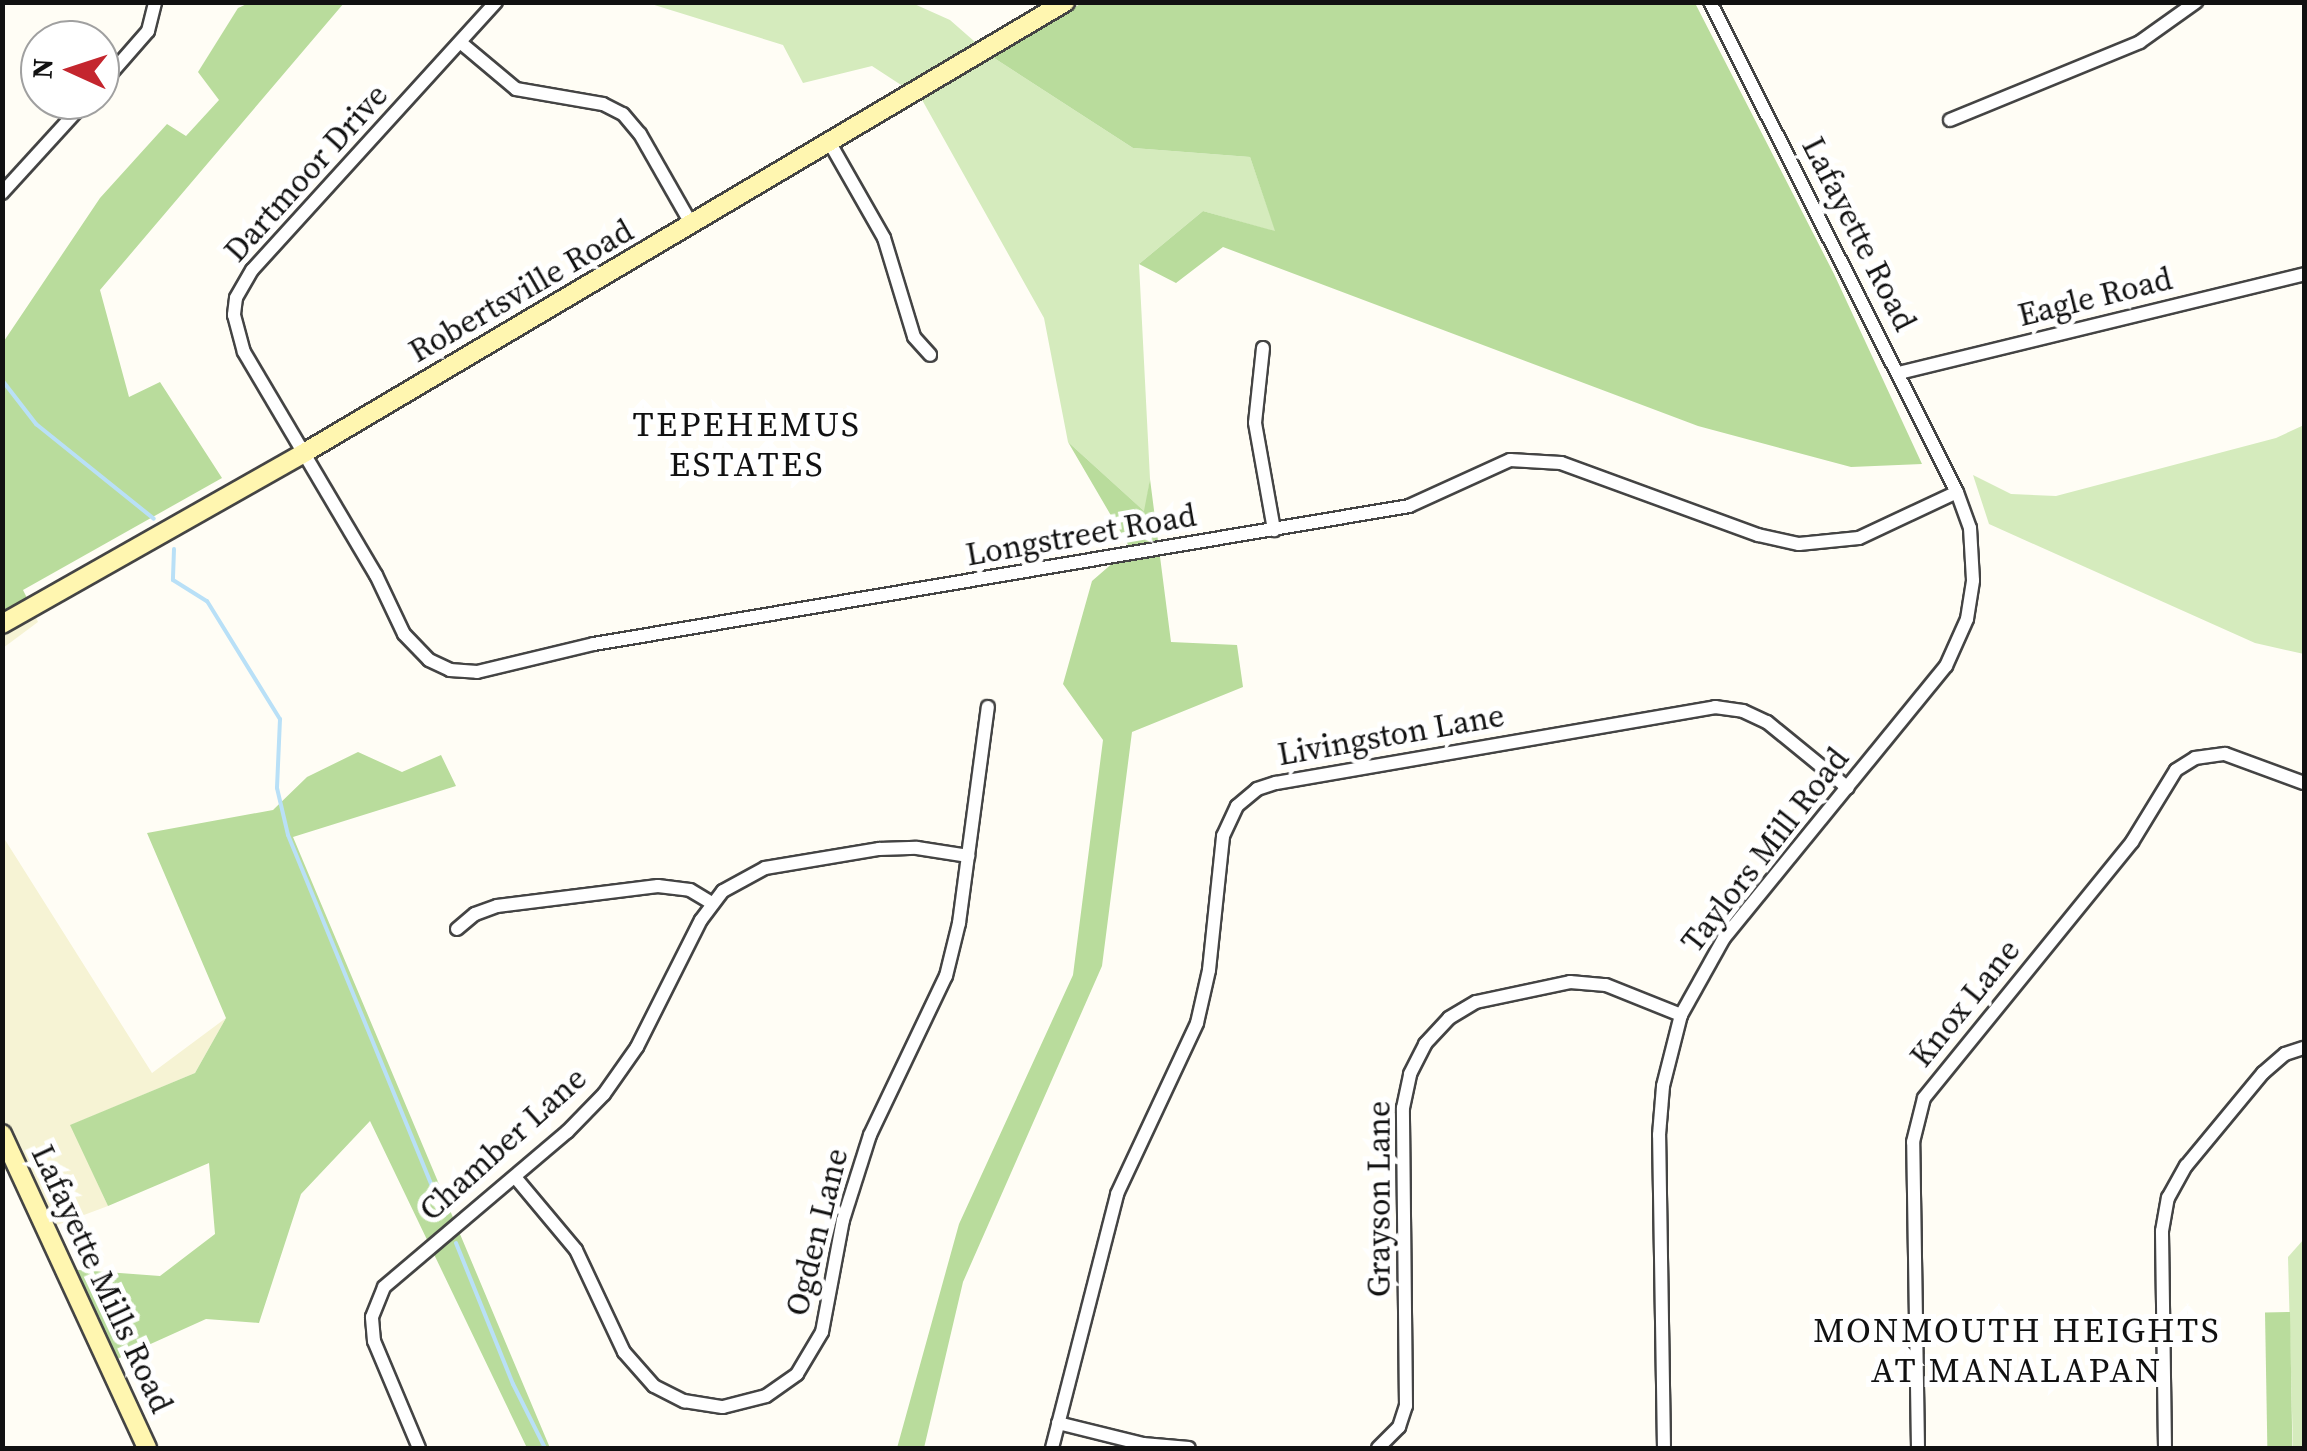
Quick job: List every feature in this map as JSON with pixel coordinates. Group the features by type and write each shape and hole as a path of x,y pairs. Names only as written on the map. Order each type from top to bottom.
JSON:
{"street":[{"path":"120,63 148,30 154,2"},
{"name":"Dartmoor Drive","path":"304,453 238,341 236,298 252,270 496,2"},
{"name":"Robertsville Road","path":"2,624 832,145 1065,2"},
{"name":"Lafayette Road","path":"1710,2 1957,492"},
{"path":"1950,120 2140,42 2196,2"},
{"path":"460,42 516,89 603,104 623,114 640,134 692,225"},
{"path":"2,193 69,120"},
{"path":"832,145 884,238 914,337 930,354"},
{"name":"Eagle Road","path":"1899,373 2304,274"},
{"path":"1263,348 1255,424 1274,530"},
{"name":"Longstreet Road","path":"304,453 412,645 443,668 465,673 594,644 1409,506 1438,496 1486,468 1525,458 1561,464 1758,535 1799,544 1860,538 1957,492"},
{"name":"Taylors Mill Road","path":"1664,1448 1658,1135 1663,1086 1681,1015 1724,938 1928,692 1961,636 1971,601 1974,562 1970,528 1957,492"},
{"name":"Ogden Lane","path":"515,1177 576,1250 624,1352 654,1386 684,1401 723,1407 750,1402 781,1388 806,1363 822,1332 853,1179 946,976 968,856 988,707"},
{"name":"Livingston Lane","path":"1052,1448 1118,1194 1197,1022 1209,970 1225,826 1251,794 1276,782 1715,707 1743,711 1767,722 1848,788"},
{"name":"Knox Lane","path":"1918,1448 1914,1142 1924,1098 2132,842 2176,770 2196,758 2225,754 2304,783"},
{"name":"Chamber Lane","path":"419,1448 374,1341 378,1300 392,1278 585,1115 624,1066 712,903 735,882 765,868 895,847 968,856"},
{"path":"458,929 475,914 496,906 658,886 690,890 712,903"},
{"name":"Grayson Lane","path":"1378,1448 1398,1427 1406,1406 1403,1108 1410,1074 1426,1044 1449,1018 1476,1002 1570,982 1606,985 1681,1015"},
{"path":"2164,1448 2162,1231 2168,1198 2186,1166 2263,1073 2285,1054 2304,1048"},
{"name":"Lafayette Mills Road","path":"2,1134 147,1448"},
{"path":"1058,1423 1143,1444 1189,1448"}],"shaded area":[{"path":"31,606 38,622 3,648 3,624"},
{"path":"2,835 152,1073 226,1018 195,1073 71,1125 108,1206 41,1231 11,1169 3,1172"}],"green space":[{"path":"249,3 344,3 100,290 129,397 160,382 222,478 23,590 31,606 3,624 2,344 100,198 167,124 186,136 219,100 198,72 238,8"},
{"path":"648,3 912,3 950,20 991,56 1133,148 1250,157 1276,232 1203,211 1139,264 1150,479 1145,512 1068,442 1044,318 921,98 872,66 803,83 783,45"},
{"path":"1082,3 1695,3 1834,274 1922,464 1851,467 1698,426 1223,247 1176,283 1139,264 1203,211 1275,231 1250,157 1133,148 991,56"},
{"path":"2304,425 2304,654 2255,643 1989,524 1973,475 2011,494 2056,496 2276,438"},
{"path":"1068,442 1144,511 1150,479 1171,642 1237,645 1243,687 1132,732 1102,966 963,1282 924,1448 897,1448 959,1224 1073,975 1103,740 1063,684 1092,581 1130,548"},
{"path":"358,752 402,772 441,755 456,786 293,837 550,1448 527,1448 370,1121 301,1194 259,1323 206,1319 104,1365 66,1269 160,1276 215,1234 209,1163 108,1206 70,1125 195,1073 226,1018 147,833 273,810 307,777"},
{"path":"2304,1239 2304,1448 2293,1448 2288,1257"},
{"path":"2265,1312 2290,1312 2292,1448 2267,1448"}],"waterway":[{"path":"2,380 36,424 154,519"},
{"path":"174,549 173,580 207,601 280,719 277,788 288,835 444,1215"},
{"path":"456,1243 513,1384 545,1448"}],"district":[{"name":"TEPEHEMUS ESTATES","path":"747,444"},
{"name":"MONMOUTH HEIGHTS AT MANALAPAN","path":"2017,1350"}]}
